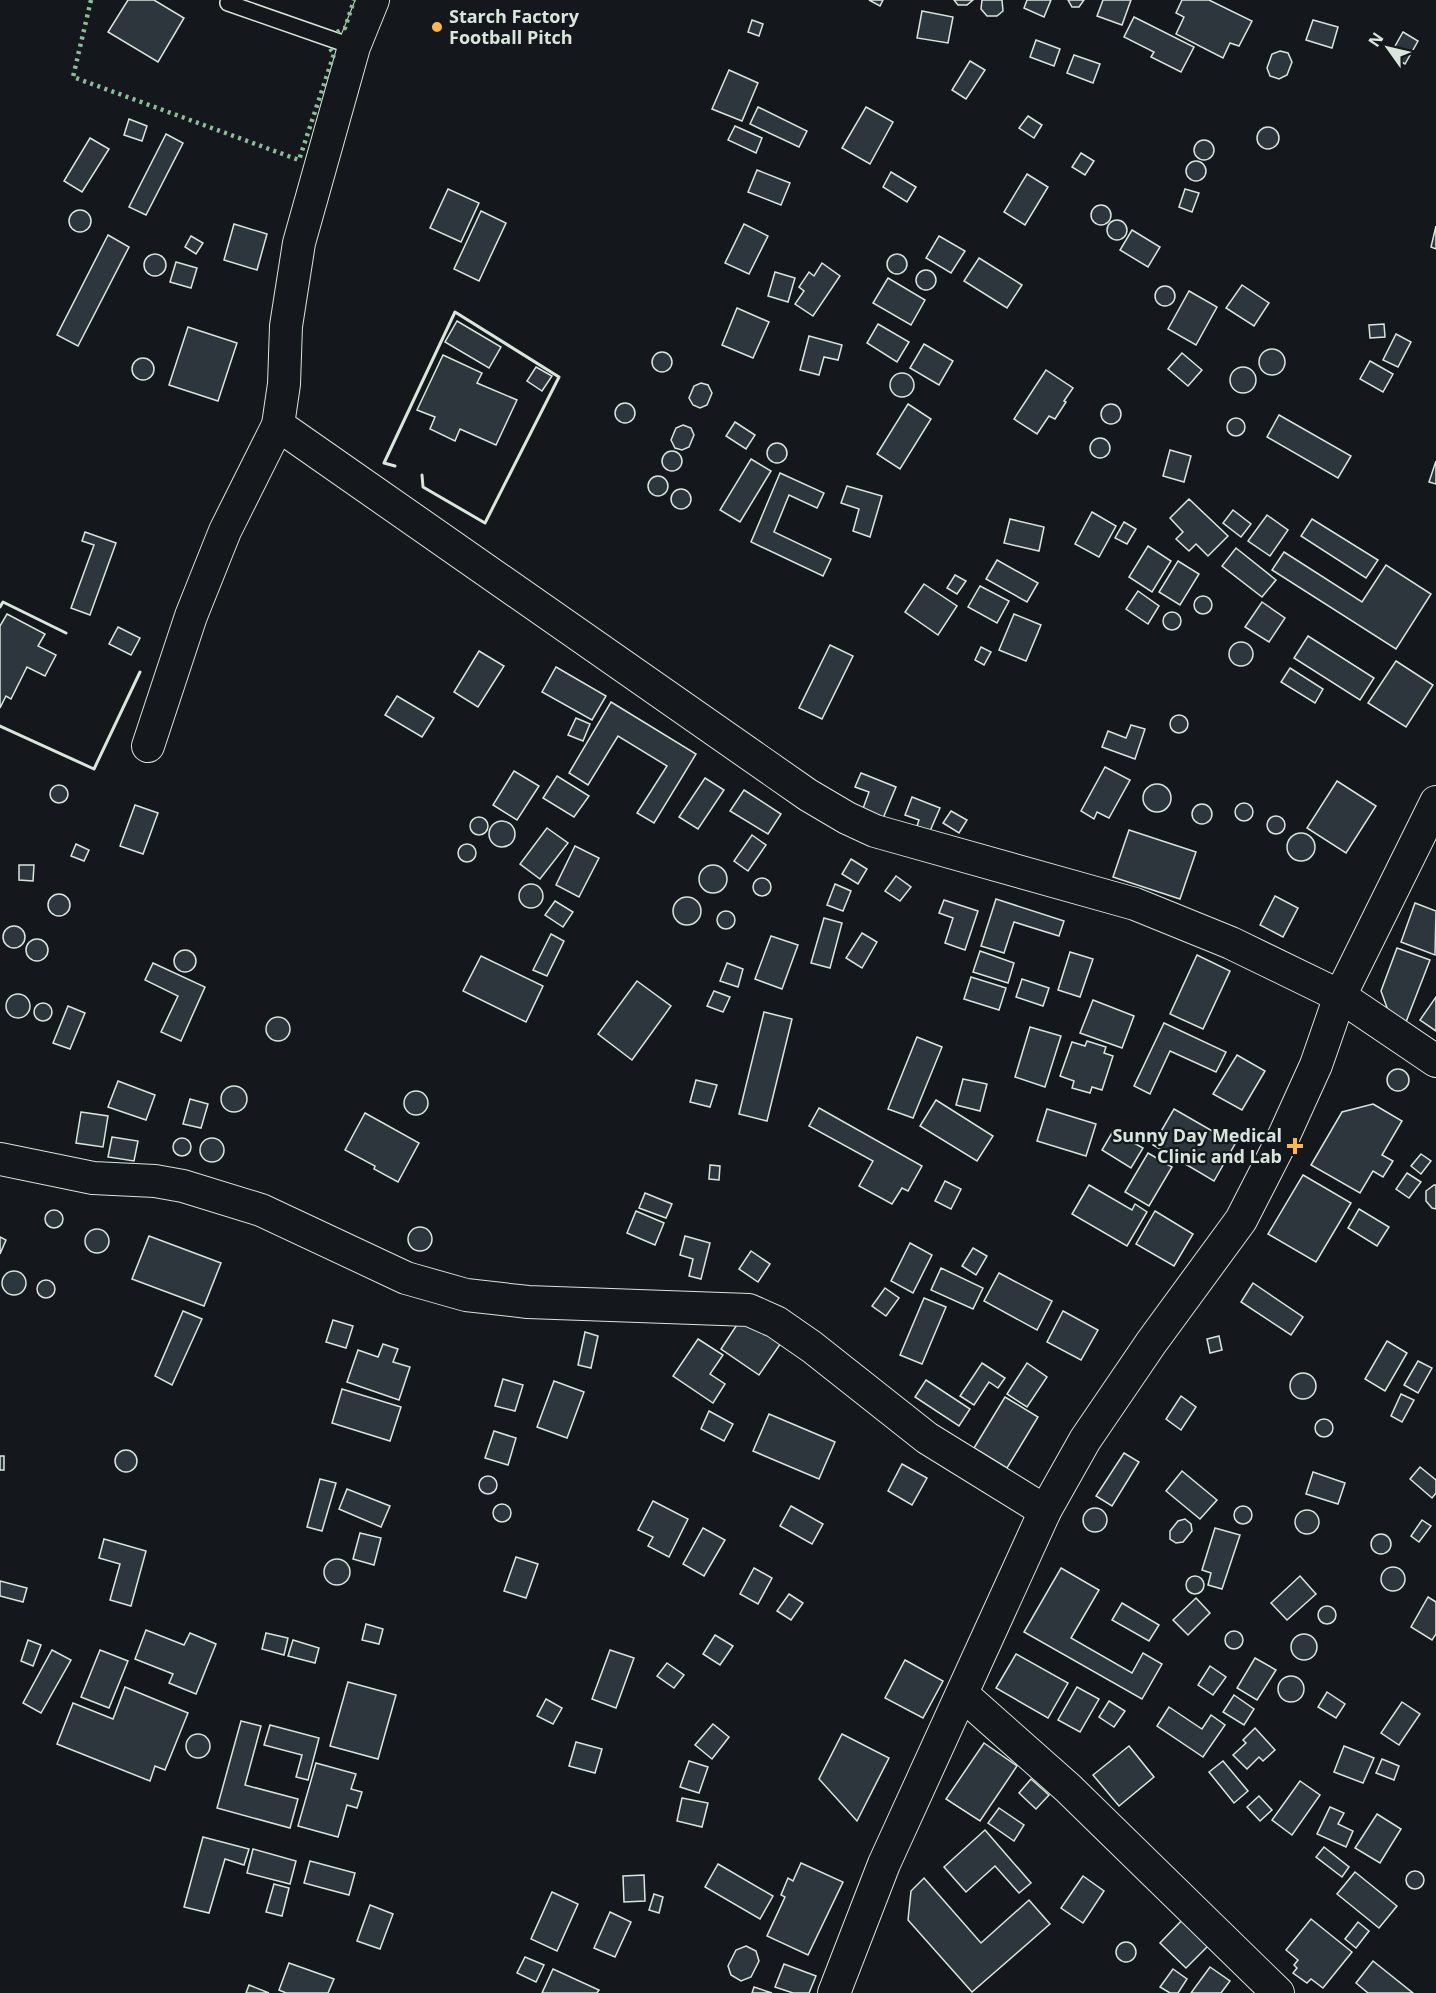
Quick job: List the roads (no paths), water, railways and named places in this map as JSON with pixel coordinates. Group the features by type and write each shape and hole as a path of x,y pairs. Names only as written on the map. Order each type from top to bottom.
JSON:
{"street":[{"path":"148,746 191,616 221,542 278,425 284,384 286,326 298,243 354,47 373,0"},
{"path":"278,425 808,795 847,818 875,831 1135,904 1231,943 1340,996 1436,1061"},
{"path":"834,1993 884,1864 1045,1511 1085,1440 1151,1343 1241,1220 1282,1140 1316,1065 1340,996 1436,802"},
{"path":"0,1159 93,1178 155,1181 183,1186 261,1210 406,1278 466,1295 528,1302 749,1310 776,1322 812,1347 927,1438 1045,1511"},
{"path":"962,1694 1068,1788 1278,1993"}],"lane":[{"path":"228,3 354,47"}],"place":[{"name":"Starch Factory Football Pitch","path":"437,27"},
{"name":"Sunny Day Medical Clinic and Lab","path":"1295,1146"}]}
